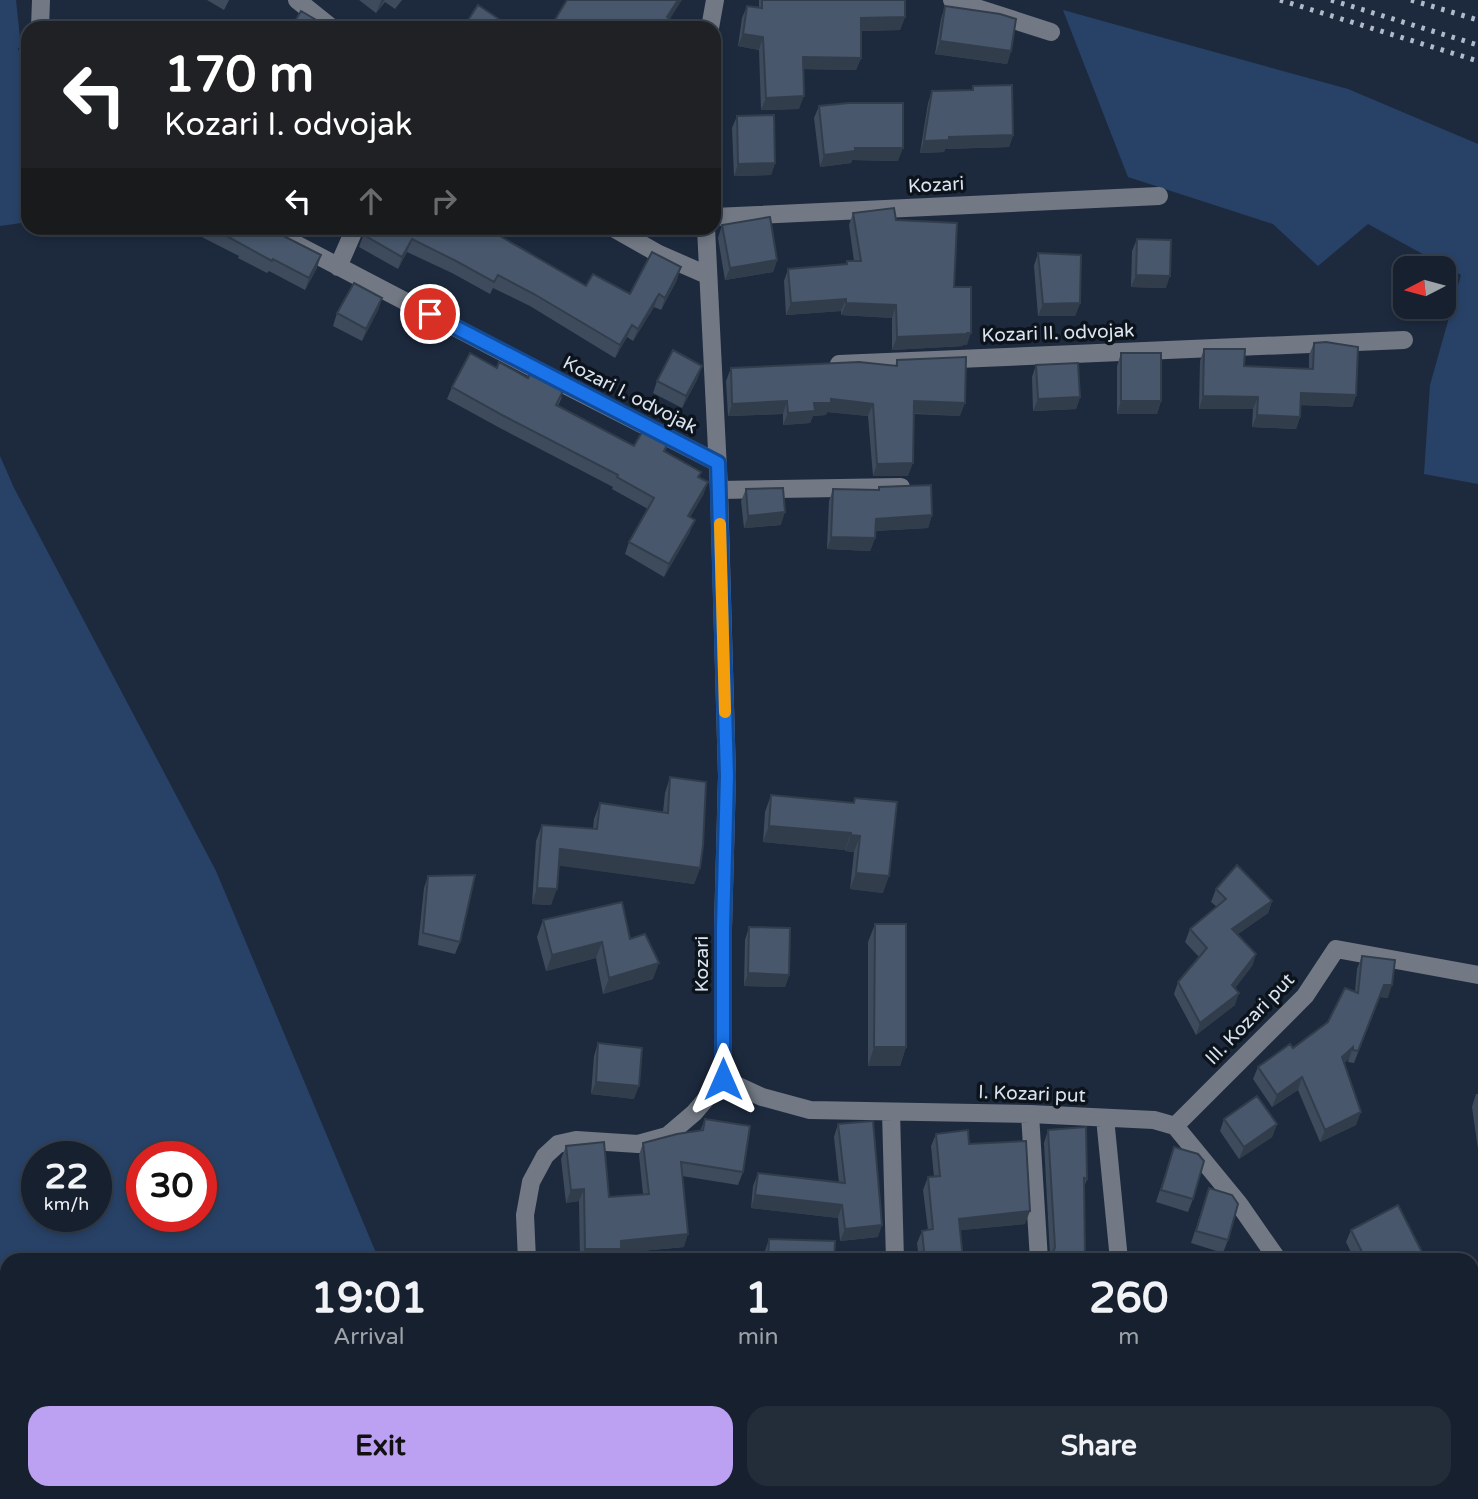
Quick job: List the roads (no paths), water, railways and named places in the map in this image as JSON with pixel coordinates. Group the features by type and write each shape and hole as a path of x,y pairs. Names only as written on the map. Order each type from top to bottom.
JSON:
{"street":[{"path":"40,21 41,0"},
{"path":"297,0 323,21"},
{"path":"711,21 715,0"},
{"path":"952,0 1051,32"},
{"name":"Kozari","path":"721,217 1160,196"},
{"name":"Kozari I. odvojak","path":"278,235 718,463"},
{"path":"338,267 352,235"},
{"path":"625,235 659,254 707,275"},
{"name":"Kozari","path":"706,235 707,275 720,369 718,463 727,776 723,1079"},
{"name":"Kozari II. odvojak","path":"825,364 1404,340"},
{"path":"719,490 916,487"},
{"name":"III. Kozari put","path":"1174,1126 1305,996 1336,949 1478,975"},
{"path":"527,1253 525,1215 531,1182 545,1156 558,1144 576,1140 638,1144 667,1136 694,1113 723,1079"},
{"name":"I. Kozari put","path":"723,1079 762,1097 810,1110 1030,1114 1154,1120 1174,1126"},
{"path":"891,1111 895,1253"},
{"path":"1030,1114 1039,1253"},
{"path":"1105,1118 1118,1253"},
{"path":"1174,1126 1239,1204 1273,1253"}],"railway":[{"path":"1280,0 1478,61"},
{"path":"1331,0 1478,45"},
{"path":"1411,0 1478,20"}]}
